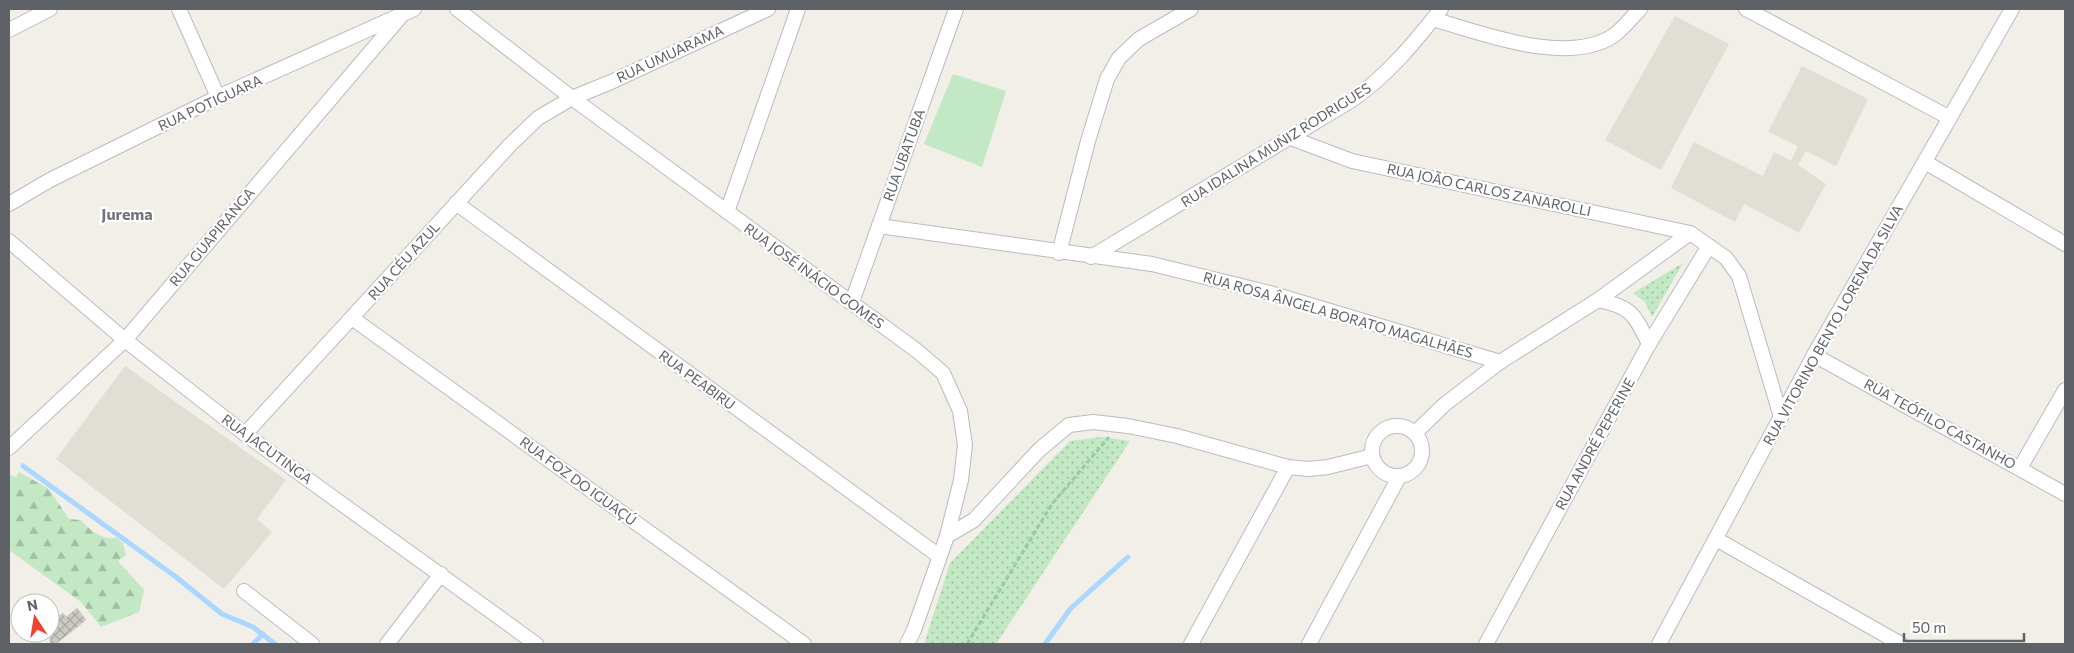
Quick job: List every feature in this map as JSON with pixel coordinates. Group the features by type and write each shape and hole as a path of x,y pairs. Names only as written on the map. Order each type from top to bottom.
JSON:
{"street":[{"path":"179,9 218,97"},
{"name":"RUA JOSÉ INÁCIO GOMES","path":"457,9 572,98 916,350 943,374 960,411 965,446 960,480 947,536 914,630 907,644"},
{"name":"RUA UMUARAMA","path":"572,98 611,82 768,9"},
{"path":"727,212 798,9"},
{"name":"RUA UBATUBA","path":"852,302 956,9"},
{"path":"1060,253 1088,141 1107,79 1119,58 1139,40 1191,9"},
{"path":"1437,14 1506,40 1547,48 1583,48 1612,36 1640,9"},
{"path":"1746,9 1950,118"},
{"name":"RUA VITORINO BENTO LORENA DA SILVA","path":"1659,644 1814,355 2012,9"},
{"path":"9,30 46,10"},
{"name":"RUA POTIGUARA","path":"9,204 50,180 218,97 408,12"},
{"name":"RUA GUAPIRANGA","path":"9,448 124,340 408,12"},
{"name":"RUA IDALINA MUNIZ RODRIGUES","path":"1091,257 1329,116 1376,83 1415,43 1437,14"},
{"name":"RUA CÉU AZUL","path":"245,434 510,145 538,118 572,98"},
{"name":"RUA JOÃO CARLOS ZANAROLLI","path":"1291,138 1352,161 1690,233"},
{"path":"1925,162 2065,244"},
{"name":"RUA PEABIRU","path":"456,203 939,556"},
{"name":"RUA ROSA ÂNGELA BORATO MAGALHÃES","path":"879,226 1060,253 1152,264 1270,293 1500,362"},
{"path":"1415,433 1445,404 1500,362 1598,300 1690,233 1726,258 1739,276 1780,417"},
{"name":"RUA JACUTINGA","path":"9,241 124,340 245,434 536,644"},
{"name":"RUA ANDRÉ PEPERINE","path":"1486,644 1649,344 1709,246"},
{"path":"1598,300 1625,308 1636,318 1649,344"},
{"name":"RUA FOZ DO IGUAÇÚ","path":"352,318 804,644"},
{"name":"RUA TEÓFILO CASTANHO","path":"1814,355 2065,494"},
{"path":"2020,468 2065,390"},
{"path":"947,536 974,520 1039,450 1070,425 1093,422 1177,436 1288,467 1328,468 1372,456"},
{"path":"1400,426 1415,433 1420,440 1422,448 1419,464 1407,475 1399,477 1392,476 1378,469 1372,456 1374,440 1385,429 1400,426"},
{"path":"1191,644 1288,467"},
{"path":"1309,644 1399,477"},
{"path":"1716,539 1901,644"},
{"path":"388,644 440,574"},
{"path":"244,591 312,644"}],"path":[{"path":"968,644 1052,504 1119,425"}],"shaded area":[{"path":"1675,16 1729,44 1661,170 1605,140"},
{"path":"1802,66 1868,99 1836,166 1806,151 1798,165 1826,184 1799,233 1744,204 1735,222 1671,188 1694,142 1763,176 1774,152 1791,161 1798,146 1768,132"},
{"path":"125,366 286,480 257,519 272,532 224,589 56,459"}],"green space":[{"path":"953,74 1006,91 982,167 924,144"},
{"path":"1683,263 1652,317 1645,302 1633,293"},
{"path":"1101,437 1130,441 996,644 924,644 950,563 1070,441"},
{"path":"19,472 49,489 69,519 81,520 97,534 106,538 117,538 123,543 126,555 118,561 144,590 139,612 101,627 81,602 9,550 9,475 16,477"}],"building":[{"path":"77,608 86,620 60,641 60,615 63,613 66,617"}],"waterway":[{"path":"23,466 176,577 222,614 253,627 275,644"},
{"path":"1045,644 1071,608 1128,557"},
{"path":"253,644 263,634"}],"district":[{"name":"Jurema","path":"127,214"}]}
